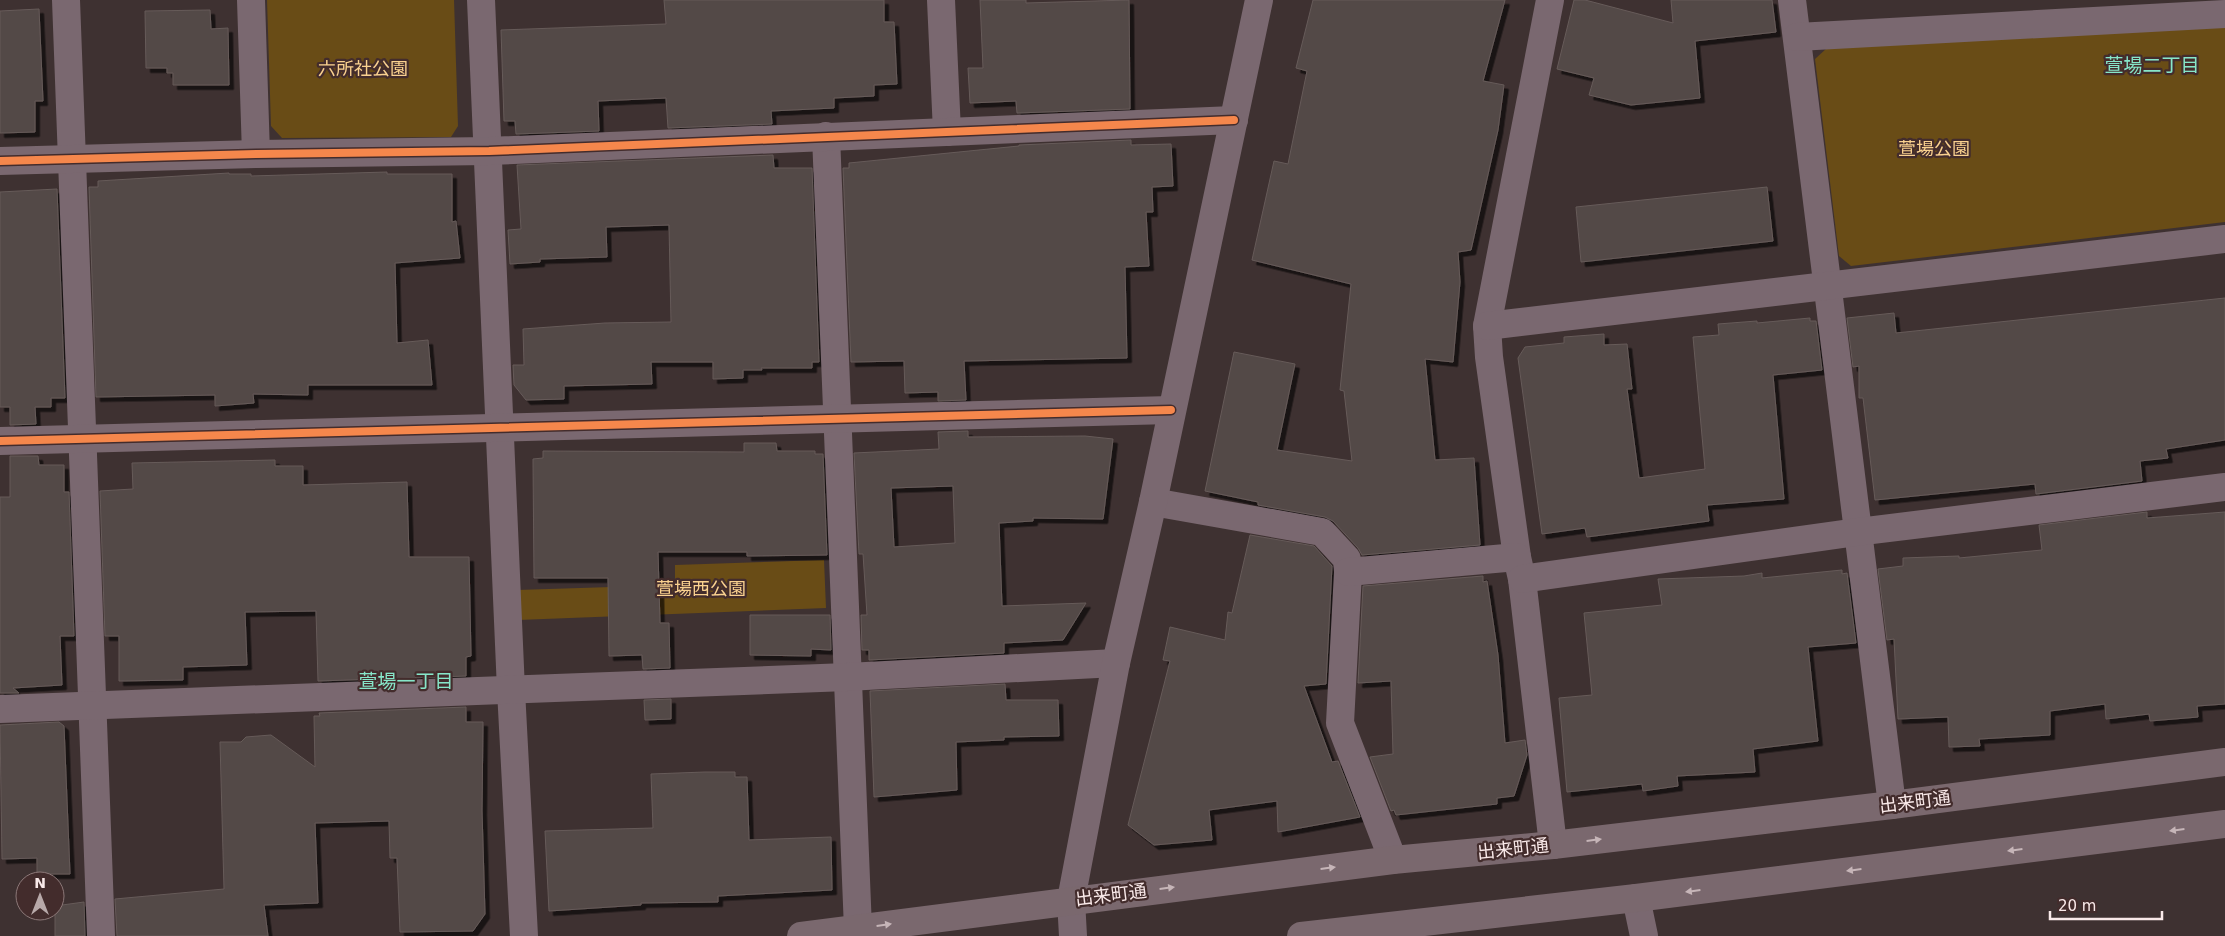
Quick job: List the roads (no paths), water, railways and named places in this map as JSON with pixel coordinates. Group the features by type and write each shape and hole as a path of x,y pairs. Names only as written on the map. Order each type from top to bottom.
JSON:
{"main road":[{"name":"出来町通","path":"801,936 1393,860 1553,845 1892,805 2225,762"},
{"path":"1318,935 1636,898 2225,824"}],"street":[{"path":"66,0 101,936"},
{"path":"252,0 256,154"},
{"path":"481,0 511,690 524,936"},
{"path":"941,0 947,132"},
{"path":"1073,936 1071,900 1116,663 1153,502 1259,0"},
{"path":"1550,0 1487,326 1489,356 1520,568 1553,845"},
{"path":"1792,0 1826,286 1892,805"},
{"path":"1797,37 2225,14"},
{"path":"0,161 256,154 489,151 1234,120"},
{"path":"826,136 846,677 858,929"},
{"path":"1487,326 2225,239"},
{"path":"0,441 1171,410"},
{"path":"1348,572 1520,568 1857,532 2225,487"},
{"path":"1153,502 1322,532 1347,558 1348,572 1340,723 1393,860"},
{"path":"0,710 846,677 1116,663"},
{"path":"1636,898 1644,936"}],"district":[{"name":"萱場二丁目","path":"2152,65"},
{"name":"萱場一丁目","path":"406,681"}],"park label":[{"name":"六所社公園","path":"363,69"},
{"name":"萱場公園","path":"1934,149"},
{"name":"萱場西公園","path":"701,589"}]}
